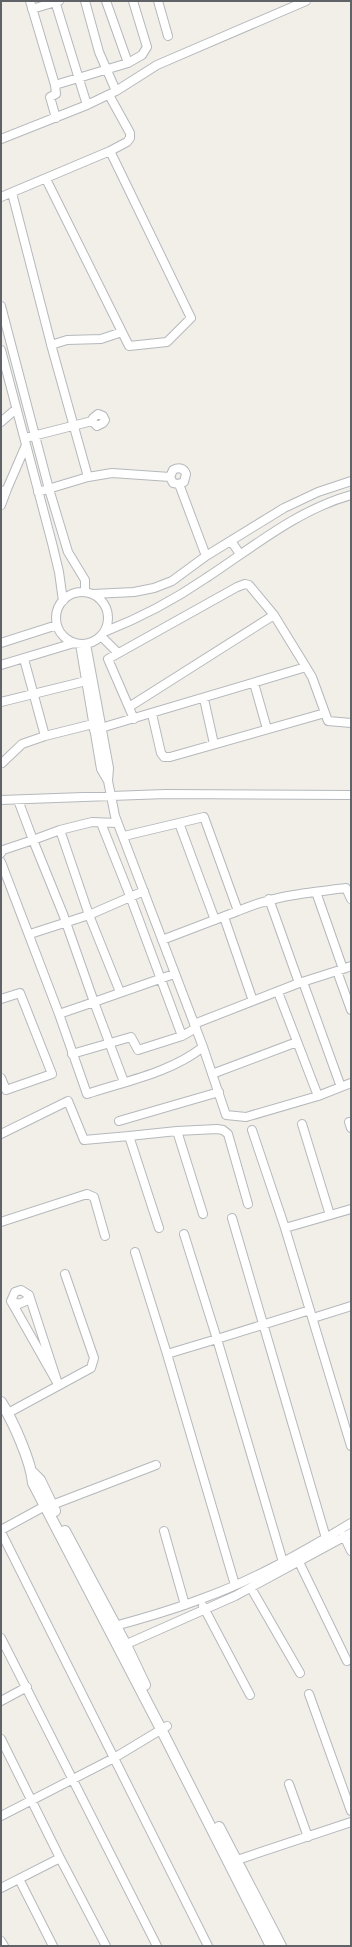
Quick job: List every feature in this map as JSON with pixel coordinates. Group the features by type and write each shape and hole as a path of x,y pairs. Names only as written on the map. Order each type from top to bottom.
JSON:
{"street":[{"path":"30,1 55,85 56,94 50,98 56,118"},
{"path":"32,9 57,1 78,79 87,105"},
{"path":"1,197 110,151 127,142 130,138 130,133 112,93 85,1"},
{"path":"106,1 128,63"},
{"path":"55,85 128,63 142,55 148,47 133,1"},
{"path":"158,1 168,36"},
{"path":"1,139 87,105 112,93 157,65 306,1"},
{"path":"46,179 129,346 167,342 191,318 110,151"},
{"path":"12,193 51,345 88,477"},
{"path":"1,306 34,436 68,552 85,580 89,593 100,599 106,606 108,624 103,634"},
{"path":"51,345 67,340 101,338 122,332"},
{"path":"2,357 59,572 63,601"},
{"path":"1,422 16,409"},
{"path":"1,504 4,491 25,442 34,436 92,422"},
{"path":"176,468 184,470 186,474 186,480 179,484 173,483 170,477 176,468"},
{"path":"38,492 88,477 112,474 170,477"},
{"path":"80,643 67,639 57,625 56,616 63,601 69,596 154,588 172,581 206,556 284,508 318,492 351,481"},
{"path":"179,484 206,556"},
{"path":"1,665 80,643 95,641 103,634 133,621 161,606 206,578 277,530 314,510 351,495"},
{"path":"231,541 240,554"},
{"path":"134,719 108,659 237,587 245,584 249,585 274,615 306,667 312,677 328,721 351,723"},
{"path":"129,707 274,615"},
{"path":"1,643 57,625"},
{"path":"103,634 118,653"},
{"path":"80,643 96,728 109,768 108,781 118,823 174,974 203,1047 226,1115 236,1118 246,1118 318,1096 351,1083"},
{"path":"80,643 96,728"},
{"path":"24,659 45,736"},
{"path":"1,762 22,744 45,736 96,728 134,719 306,667"},
{"path":"1,702 86,681"},
{"path":"254,683 267,729"},
{"path":"204,698 214,744"},
{"path":"152,714 161,753 164,757 325,713"},
{"path":"1,800 166,794 351,795"},
{"path":"18,800 66,922 124,1082"},
{"path":"124,836 204,817 238,911"},
{"path":"1,853 3,850 60,830 92,822 118,823"},
{"path":"101,822 182,1036"},
{"path":"180,823 253,1001"},
{"path":"60,830 89,915 120,992"},
{"path":"1,862 30,934 87,1094 170,1067 191,1056 203,1047"},
{"path":"162,940 269,899 346,888 351,899"},
{"path":"30,934 89,915 144,891"},
{"path":"316,892 344,969 351,1010"},
{"path":"269,899 341,1087"},
{"path":"72,1054 131,1037 138,1050 144,1049 182,1036 195,1026 253,1001 344,969"},
{"path":"59,1014 174,974"},
{"path":"278,992 318,1096"},
{"path":"1,999 20,993 52,1074 6,1090 1,1078"},
{"path":"212,1074 297,1042"},
{"path":"119,1122 218,1092"},
{"path":"1,1134 68,1102 84,1140 217,1129 223,1130 228,1134 248,1204"},
{"path":"302,1124 330,1215"},
{"path":"252,1130 313,1318 351,1446"},
{"path":"177,1132 203,1214"},
{"path":"129,1136 159,1228"},
{"path":"1,1222 87,1194 94,1197 105,1236"},
{"path":"284,1228 351,1209"},
{"path":"232,1218 326,1538"},
{"path":"184,1234 217,1339 283,1562"},
{"path":"135,1252 167,1354 235,1586"},
{"path":"8,1413 58,1384 91,1368 94,1358 65,1274"},
{"path":"29,1295 58,1384 11,1301 19,1304 26,1301 29,1295"},
{"path":"313,1318 351,1306"},
{"path":"167,1354 310,1310"},
{"path":"1,1402 8,1413 32,1472 33,1483 48,1506 122,1646 271,1946"},
{"path":"156,1465 48,1506 1,1531 208,1946"},
{"path":"112,1627 201,1600 235,1586 283,1562 351,1523"},
{"path":"164,1532 185,1605"},
{"path":"122,1646 205,1610 251,1588 347,1535 351,1551"},
{"path":"298,1562 347,1661"},
{"path":"251,1588 300,1673"},
{"path":"201,1600 250,1695"},
{"path":"1,1638 28,1687 72,1780 157,1946"},
{"path":"1,1701 28,1687"},
{"path":"309,1694 351,1811"},
{"path":"1,1816 114,1758 164,1728"},
{"path":"164,1728 237,1860 281,1946"},
{"path":"1,1739 31,1801 106,1946"},
{"path":"289,1784 308,1837"},
{"path":"237,1860 351,1822"},
{"path":"1,1888 60,1858"},
{"path":"19,1879 53,1946"},
{"path":"1,1941 4,1946"}]}
